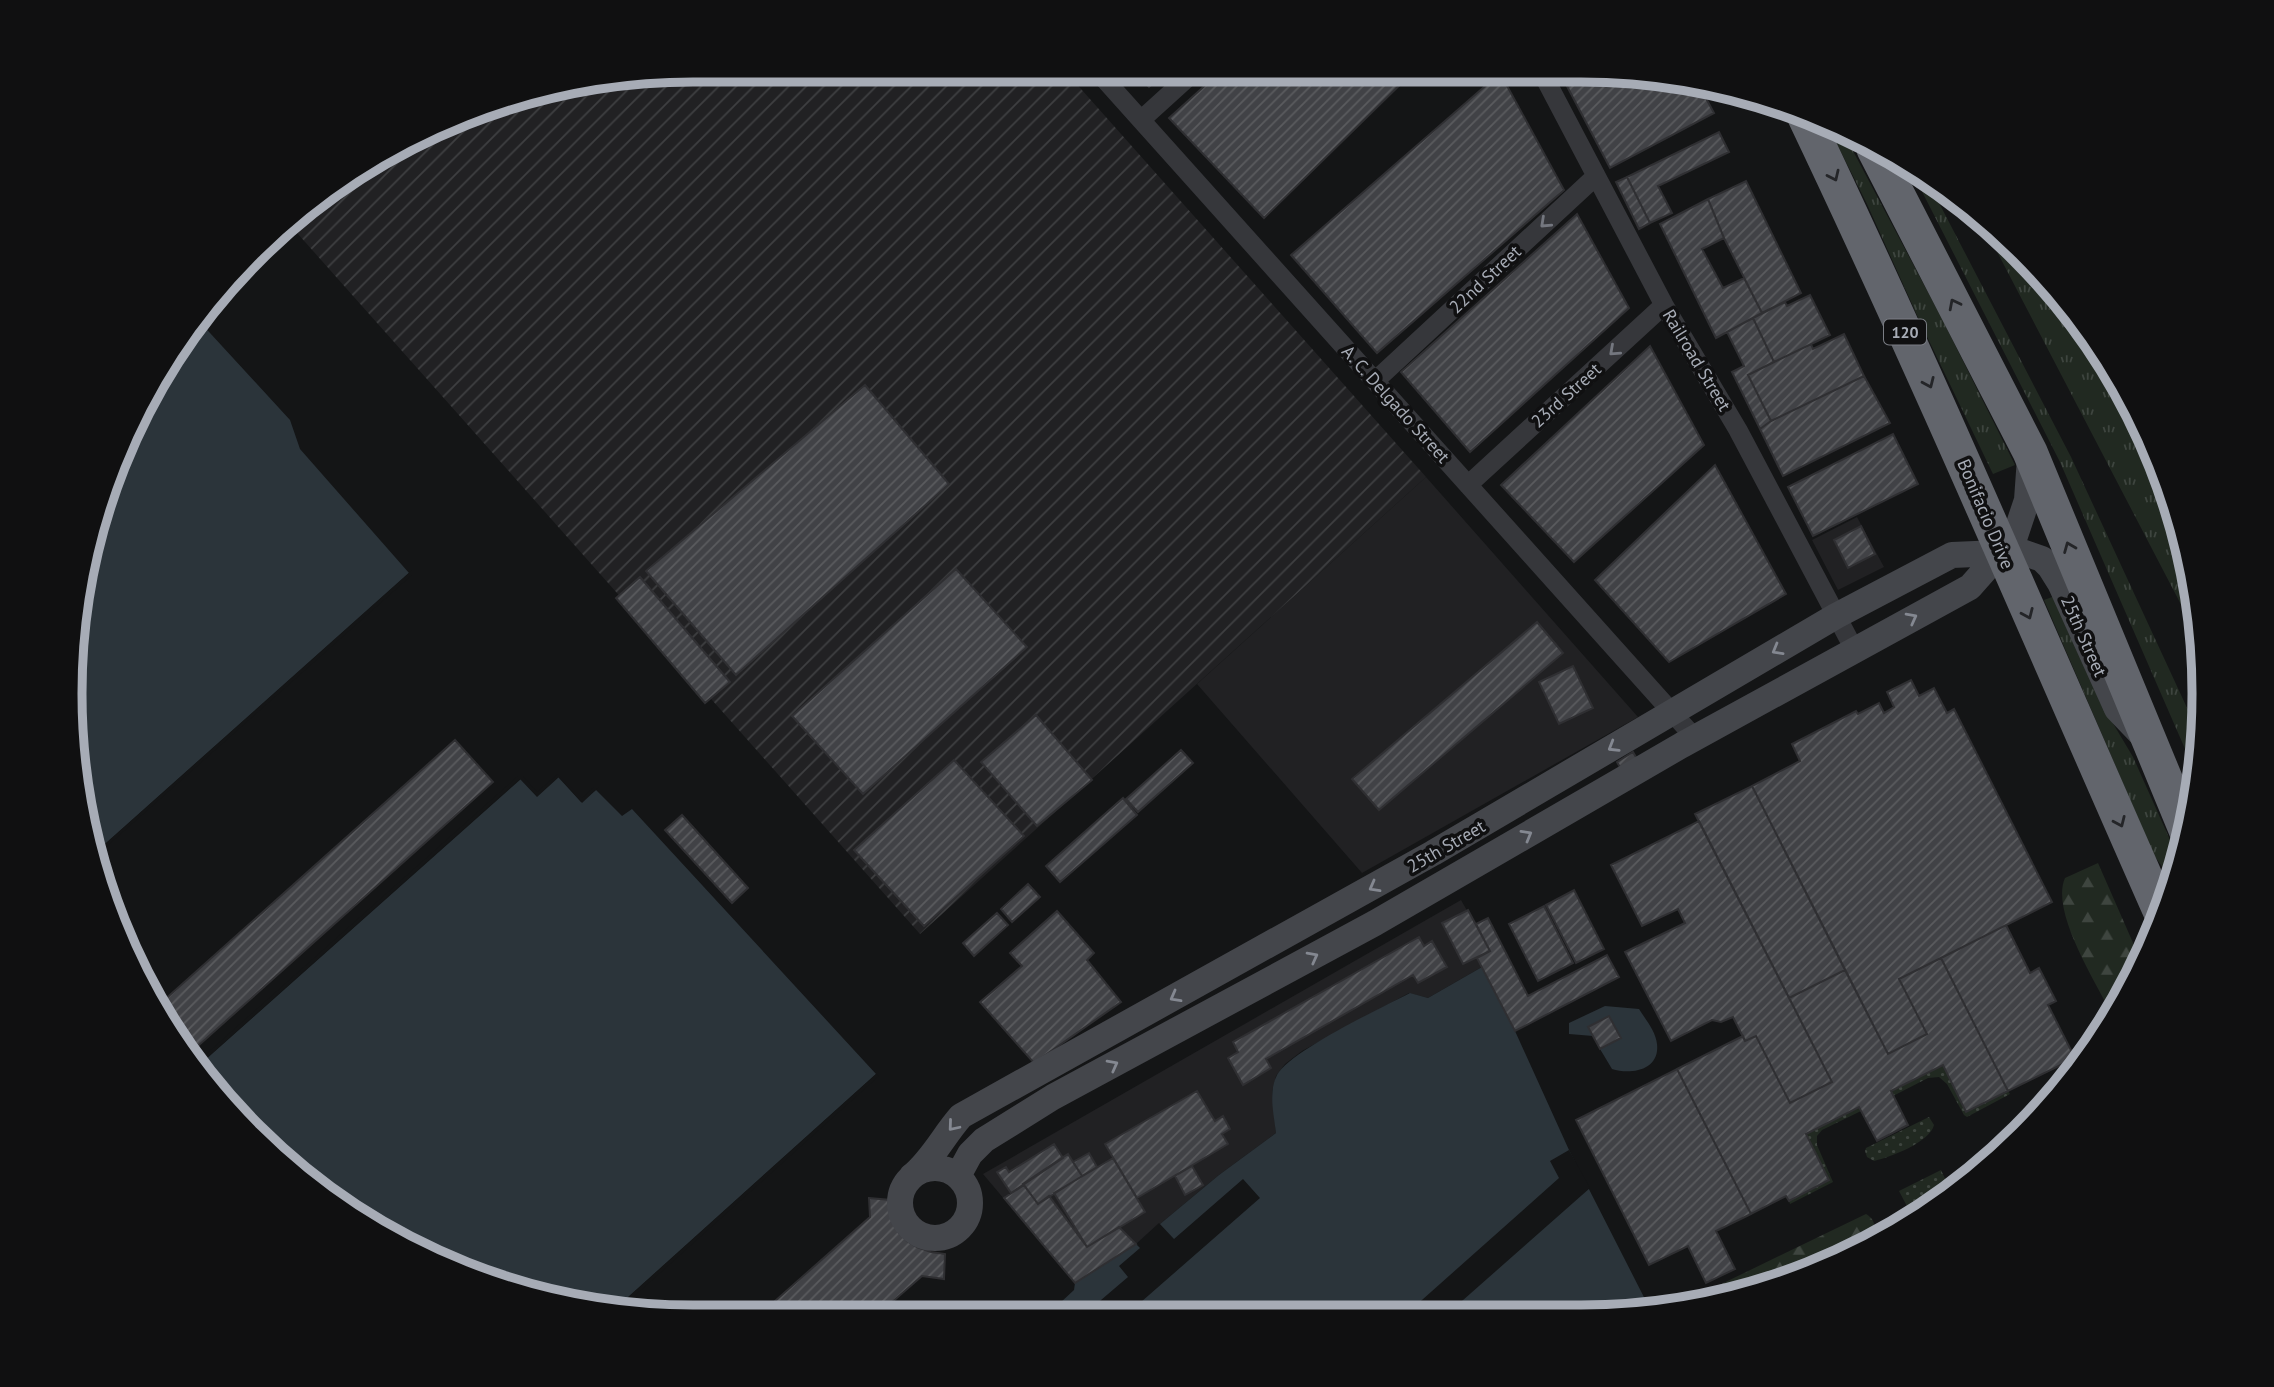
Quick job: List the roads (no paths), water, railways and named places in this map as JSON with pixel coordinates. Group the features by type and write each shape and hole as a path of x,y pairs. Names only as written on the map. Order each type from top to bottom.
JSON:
{"highway":[{"name":"Bonifacio Drive","path":"1810,127 1975,486 2001,551 2155,900"},
{"path":"1880,161 2030,452 2180,814"}],"street":[{"name":"A. C. Delgado Street","path":"1107,82 1695,738"},
{"path":"1140,120 1183,82"},
{"name":"Railroad Street","path":"1547,82 1664,305 1738,430 1854,649"},
{"name":"22nd Street","path":"1375,381 1595,177"},
{"name":"23rd Street","path":"1468,485 1664,305"},
{"name":"25th Street","path":"2030,452 2029,484 2022,520 2015,536 2001,551 1970,587 1695,738 1375,923 1053,1097 984,1140 970,1154 958,1176 964,1182 970,1198 968,1214 960,1228 953,1233 936,1238 925,1236 914,1231 903,1218 900,1195 904,1185 923,1167 939,1142 961,1116 1463,836 1836,616 1952,555 2001,551 2022,552 2042,559 2060,583 2117,709 2151,746"},
{"path":"1463,836 1480,863"},
{"path":"912,1176 920,1170 940,1168 958,1176"}]}
